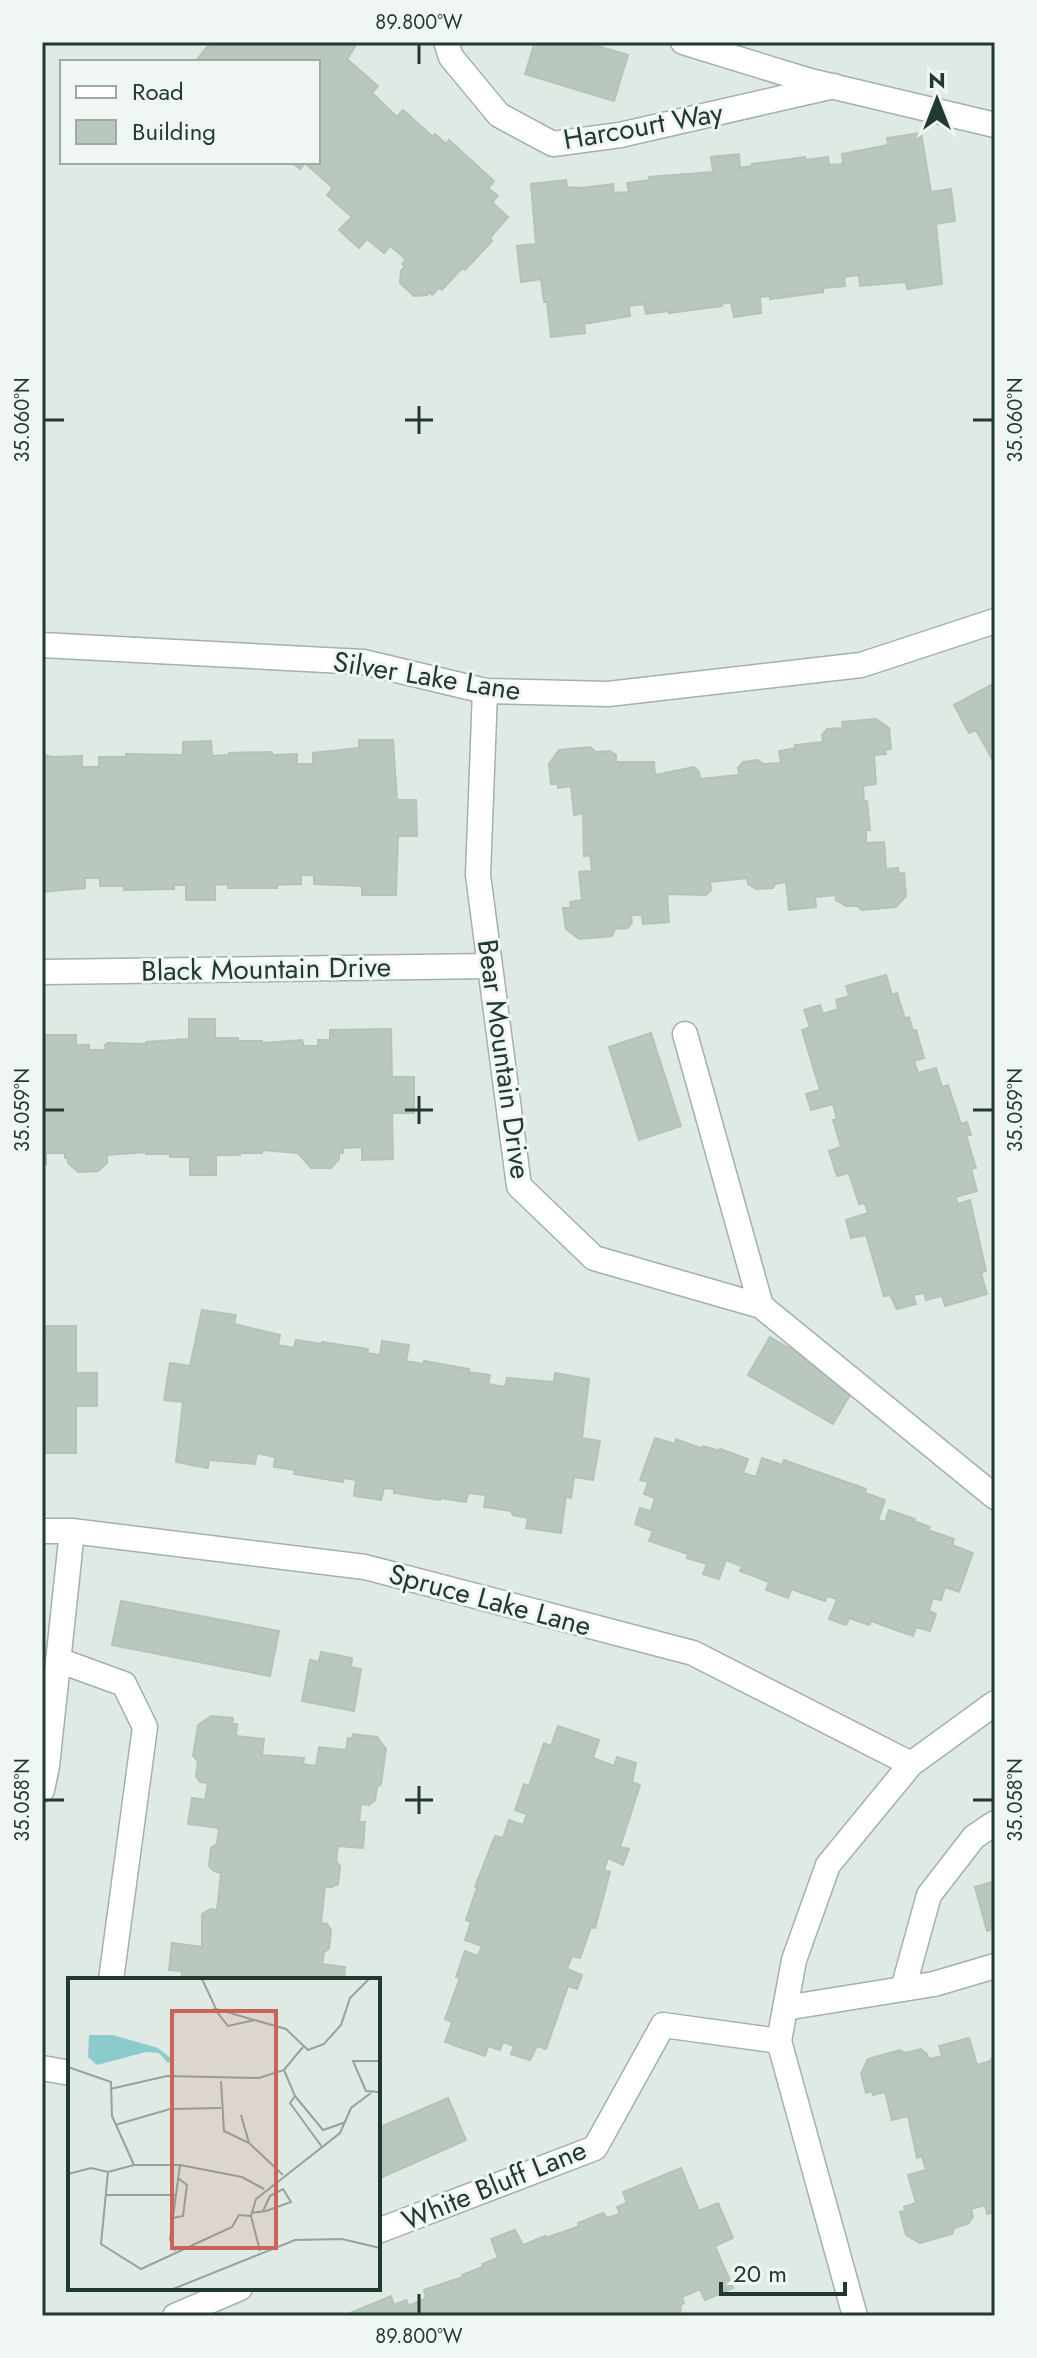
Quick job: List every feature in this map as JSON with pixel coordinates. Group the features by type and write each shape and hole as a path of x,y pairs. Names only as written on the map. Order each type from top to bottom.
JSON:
{"street":[{"name":"Harcourt Way","path":"446,42 451,57 499,115 553,144 620,135 834,86"},
{"name":"Harcourt Way","path":"683,42 834,86 995,125"},
{"name":"Silver Lake Lane","path":"42,645 363,662 485,691 608,694 861,665 995,621"},
{"name":"Bear Mountain Drive","path":"485,691 478,875 519,1186 594,1258 761,1306 995,1497"},
{"name":"Black Mountain Drive","path":"42,972 489,966"},
{"path":"685,1034 761,1306"},
{"name":"Spruce Lake Lane","path":"42,1531 72,1531 365,1567 693,1653 911,1764"},
{"path":"42,1790 72,1531"},
{"path":"58,1660 124,1684 145,1727 111,1978"},
{"path":"855,2316 779,2041 794,1960 828,1865 911,1764 995,1703"},
{"path":"903,1989 929,1895 974,1837 995,1823"},
{"path":"785,2008 934,1984 995,1966"},
{"name":"White Bluff Lane","path":"380,2230 595,2148 663,2025 779,2041"},
{"path":"42,2068 68,2073"},
{"path":"175,2316 235,2290"}],"building":[{"path":"211,42 350,42 355,47 347,59 378,86 372,93 397,117 403,110 433,137 435,134 446,144 449,140 494,181 488,188 498,196 492,202 508,217 490,238 492,241 442,290 439,288 432,295 430,292 414,296 400,283 401,271 405,266 402,264 406,259 390,246 384,253 367,239 359,248 339,230 352,217 327,195 333,188 306,164 320,164 320,60 197,60"},
{"path":"535,42 584,42 628,55 614,101 525,74"},
{"path":"921,133 931,192 951,189 955,221 936,224 942,284 907,289 906,282 860,286 859,275 844,277 845,286 823,288 823,292 770,299 770,296 760,297 761,313 734,317 731,302 722,306 646,314 644,304 629,306 630,316 584,324 585,333 551,337 541,279 521,282 517,246 536,244 531,184 566,180 567,187 613,184 614,193 629,192 627,183 650,180 649,177 713,172 711,157 739,154 740,168 805,157 806,160 828,157 829,165 843,164 842,154 888,145 887,138"},
{"path":"995,683 995,764 976,730 969,733 954,705"},
{"path":"876,719 889,728 891,749 885,750 886,754 874,755 876,784 863,786 870,830 866,830 866,843 884,842 886,869 898,868 899,874 904,873 906,896 896,907 862,910 857,906 846,906 836,900 836,895 815,897 816,907 789,910 786,882 775,884 773,888 756,889 748,884 747,878 710,882 711,890 706,895 667,894 669,922 643,924 642,915 631,915 632,922 628,928 615,929 612,936 579,939 566,929 563,908 571,908 570,902 582,900 579,872 592,871 590,855 584,856 583,813 574,815 571,786 558,788 558,784 551,784 549,764 559,750 590,747 596,752 610,751 616,755 616,762 654,762 655,775 694,767 700,779 739,775 738,768 743,762 781,763 779,751 796,748 795,745 823,742 822,735 827,729 843,728 842,722"},
{"path":"359,740 393,740 397,800 416,800 417,836 398,836 396,895 362,895 362,886 314,884 314,875 301,875 301,884 277,885 277,888 215,885 215,900 186,900 186,885 174,885 174,889 124,890 124,886 100,886 100,878 85,878 85,888 42,892 42,754 52,757 82,756 82,767 99,767 99,757 183,755 183,742 211,741 212,756 272,752 273,755 297,754 297,764 313,764 313,753 359,748"},
{"path":"886,975 892,995 897,993 905,1019 909,1017 913,1031 916,1030 924,1058 914,1061 918,1073 936,1068 942,1087 948,1085 961,1124 967,1122 971,1135 966,1135 976,1168 971,1169 977,1191 955,1197 958,1204 970,1200 986,1271 981,1273 987,1294 945,1306 942,1296 926,1300 924,1293 913,1295 916,1304 897,1309 890,1295 884,1296 866,1235 851,1238 846,1220 868,1213 865,1203 859,1204 849,1173 837,1176 829,1151 841,1147 833,1120 837,1119 833,1104 811,1110 806,1094 820,1090 802,1030 810,1027 804,1010 820,1005 823,1014 838,1009 836,1000 849,996 846,986"},
{"path":"189,1019 215,1019 215,1038 238,1038 238,1041 262,1043 302,1040 304,1046 318,1046 318,1040 330,1040 330,1030 391,1029 392,1077 414,1077 414,1113 392,1113 393,1159 362,1160 362,1147 343,1148 343,1153 339,1153 339,1159 331,1168 311,1168 298,1153 262,1150 262,1153 216,1155 216,1175 190,1175 190,1157 146,1152 107,1155 107,1163 98,1171 78,1172 68,1163 65,1153 46,1153 46,1164 42,1164 42,1035 76,1035 76,1045 89,1045 89,1050 106,1050 108,1043 146,1044 189,1039"},
{"path":"651,1033 681,1126 639,1140 609,1047"},
{"path":"202,1310 236,1315 234,1324 280,1335 278,1345 294,1348 296,1340 322,1342 368,1349 367,1353 380,1355 382,1341 409,1345 406,1361 469,1369 468,1372 490,1375 488,1384 505,1387 507,1378 554,1382 555,1373 589,1379 582,1438 600,1441 593,1480 574,1477 571,1498 566,1496 561,1533 526,1528 528,1518 513,1515 511,1511 484,1507 486,1495 468,1493 466,1502 394,1493 394,1489 384,1488 381,1500 354,1496 356,1480 343,1478 343,1482 294,1474 295,1470 274,1467 275,1457 257,1453 255,1464 209,1460 208,1468 176,1462 183,1402 164,1400 170,1363 190,1366"},
{"path":"46,1326 76,1326 76,1373 97,1373 97,1406 76,1406 76,1453 42,1453 42,1338 46,1338"},
{"path":"770,1337 855,1386 833,1424 748,1375"},
{"path":"655,1438 675,1444 676,1439 703,1449 703,1446 720,1449 748,1459 743,1473 756,1477 762,1458 782,1465 784,1460 866,1489 865,1493 885,1500 878,1520 885,1522 889,1510 915,1519 930,1527 928,1530 954,1539 952,1545 973,1553 959,1592 945,1587 941,1600 933,1598 929,1611 936,1614 930,1631 916,1627 913,1636 871,1621 869,1625 849,1618 846,1625 829,1619 837,1599 827,1596 825,1601 791,1589 788,1598 766,1590 769,1582 740,1571 742,1566 726,1560 719,1579 703,1574 707,1564 649,1541 653,1531 635,1524 640,1508 651,1511 655,1498 644,1494 648,1482 640,1480"},
{"path":"121,1601 279,1631 270,1676 112,1645"},
{"path":"321,1652 352,1658 351,1667 361,1669 354,1711 302,1701 310,1660 319,1662"},
{"path":"211,1716 233,1718 232,1724 237,1724 236,1736 264,1739 262,1755 304,1758 303,1764 316,1766 319,1747 346,1750 348,1738 352,1739 353,1734 377,1737 386,1749 381,1784 377,1787 375,1800 369,1805 361,1804 359,1822 365,1822 363,1848 338,1846 338,1884 325,1887 321,1923 327,1924 331,1930 329,1949 324,1952 322,1964 345,1967 344,1978 181,1978 182,1971 169,1970 172,1943 202,1947 202,1914 211,1909 217,1910 221,1873 209,1866 211,1848 217,1844 219,1828 188,1824 192,1798 205,1800 208,1783 200,1782 196,1776 198,1761 193,1756 198,1725"},
{"path":"558,1726 599,1740 593,1758 614,1766 617,1757 636,1763 632,1782 640,1785 620,1847 629,1849 623,1865 608,1858 604,1870 610,1872 595,1928 591,1927 580,1958 572,1956 567,1969 582,1975 577,1989 568,1986 546,2049 537,2046 530,2060 511,2054 514,2046 503,2042 500,2050 488,2046 485,2056 445,2042 452,2022 445,2019 460,1978 456,1977 465,1951 478,1956 482,1946 465,1940 471,1922 466,1920 495,1836 503,1838 509,1820 523,1825 527,1814 515,1810 524,1784 529,1786 544,1743 551,1746"},
{"path":"995,1881 995,1929 987,1931 975,1887"},
{"path":"969,2038 977,2065 990,2061 995,2054 995,2212 987,2214 985,2205 971,2209 973,2217 968,2224 954,2228 952,2234 920,2243 906,2235 900,2212 916,2203 908,2175 926,2170 922,2156 917,2158 908,2116 892,2120 885,2092 866,2093 861,2073 868,2059 900,2050 905,2053 921,2049 929,2059 942,2056 939,2046"},
{"path":"448,2098 466,2140 380,2178 380,2127"},
{"path":"681,2168 699,2211 718,2203 733,2238 715,2246 733,2288 705,2300 700,2289 682,2297 684,2303 680,2316 343,2316 391,2296 394,2305 406,2300 409,2306 426,2298 424,2290 463,2277 498,2258 491,2239 515,2230 523,2245 579,2226 578,2223 603,2213 607,2218 620,2214 617,2207 627,2203 623,2192"}]}
